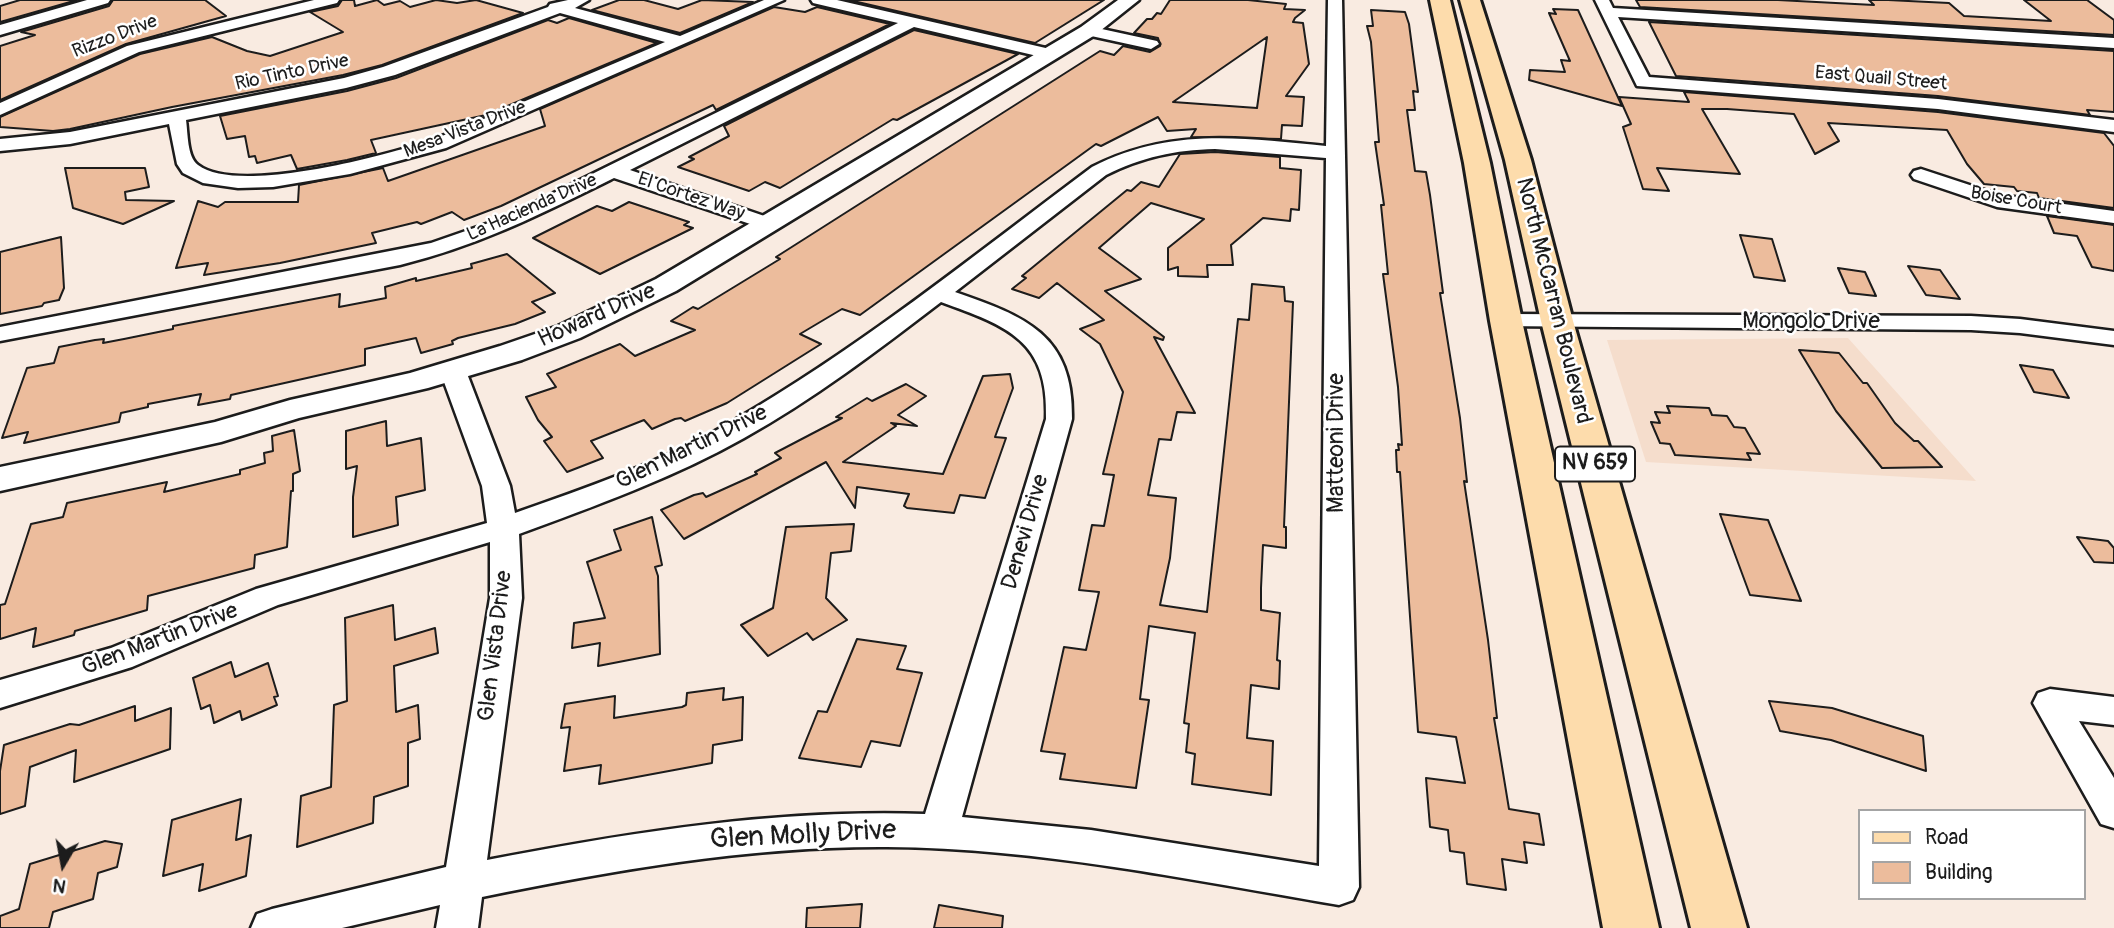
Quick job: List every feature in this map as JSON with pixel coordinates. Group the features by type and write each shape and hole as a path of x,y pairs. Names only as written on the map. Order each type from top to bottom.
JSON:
{"main road":[{"name":"North McCarran Boulevard","path":"1440,0 1477,163 1506,321 1631,928"},
{"name":"North McCarran Boulevard","path":"1470,0 1518,160 1557,321 1719,928"}],"street":[{"path":"0,30 103,0"},
{"name":"Rizzo Drive","path":"0,110 133,49 332,0"},
{"path":"528,0 681,41"},
{"name":"Rio Tinto Drive","path":"0,145 70,138 363,79 582,0"},
{"name":"Mesa Vista Drive","path":"177,118 184,161 189,168 198,174 231,181 280,180 392,158 439,144 777,0"},
{"path":"818,0 1050,54"},
{"name":"Howard Drive","path":"0,480 220,431 290,410 453,371 523,349 621,309 769,224 1088,31 1130,0"},
{"name":"Matteoni Drive","path":"1335,0 1339,887"},
{"path":"1604,6 2114,43"},
{"name":"East Quail Street","path":"1604,6 1643,82 1870,98 2063,118 2114,126"},
{"path":"257,18 279,34"},
{"name":"La Hacienda Drive","path":"0,334 372,264 439,248 510,222 912,22"},
{"path":"1088,31 1151,44"},
{"name":"Glen Martin Drive","path":"0,694 120,658 267,597 504,528 583,500 668,464 734,432 845,364 1099,171 1129,156 1170,146 1213,144 1336,153"},
{"name":"El Cortez Way","path":"614,171 769,224"},
{"name":"Boise Court","path":"1921,175 1997,201 2114,217"},
{"name":"Denevi Drive","path":"939,293 992,312 1015,324 1035,340 1050,357 1059,378 1062,397 1059,419 939,832"},
{"name":"Mongolo Drive","path":"1506,321 1971,323 2072,331 2114,338"},
{"name":"Glen Vista Drive","path":"453,371 496,486 504,528 506,598 457,928"},
{"path":"2114,711 2050,703 2114,812"},
{"name":"Glen Molly Drive","path":"272,928 330,911 606,853 714,838 828,831 939,832 1035,839 1339,887"}],"shaded area":[{"path":"1848,338 1976,481 1646,462 1607,340"}],"building":[{"path":"20,0 77,0 0,22 0,6"},
{"path":"113,0 205,0 226,16 126,44 0,100 0,46 35,35 21,32 109,6"},
{"path":"342,0 354,0 355,6 377,0 384,5 400,1 410,7 436,0 457,3 476,0 523,13 382,65 343,75 70,129 53,131 0,127 0,117 140,54 212,37 247,51 270,56 343,32 310,12 338,6"},
{"path":"619,0 644,0 678,9 702,0 753,2 680,33 592,10"},
{"path":"849,0 1104,0 1035,43"},
{"path":"1170,0 1248,0 1286,4 1284,9 1305,10 1293,22 1303,23 1309,64 1286,96 1304,97 1302,126 1282,125 1281,139 1191,137 1196,129 1167,131 1158,117 1101,146 1096,144 860,315 842,309 800,334 821,344 727,403 685,421 681,418 675,419 652,429 644,420 591,441 603,458 567,472 544,441 552,437 538,420 526,397 556,387 547,374 620,344 635,356 695,330 671,321 693,307 698,309 780,259 776,257 1100,51 1114,55 1123,46 1150,52 1160,46 1158,38 1134,33 1147,19 1152,19 1157,13 1161,14","holes":["1267,37 1257,108 1173,102"]},
{"path":"1636,0 1778,0 1874,5 1869,0 1949,3 1964,16 2051,21 2024,0 2087,0 2114,20 2114,35 1640,7"},
{"path":"774,7 805,12 817,7 890,24 716,110 713,105 501,206 464,220 452,212 421,224 417,222 372,233 376,243 280,263 204,275 208,263 176,268 198,201 218,207 225,202 298,202 299,185 383,168 388,181 545,126 540,109"},
{"path":"1553,9 1578,10 1622,106 1529,80 1530,70 1565,72 1561,60 1570,61 1549,13 1556,14"},
{"path":"1371,10 1405,12 1409,24 1418,92 1413,91 1415,110 1407,110 1415,171 1426,172 1430,195 1443,293 1440,293 1460,418 1467,482 1464,481 1488,640 1497,718 1494,718 1509,809 1539,814 1544,845 1524,842 1527,863 1502,859 1506,890 1467,884 1464,853 1450,851 1448,830 1430,827 1426,778 1465,783 1456,737 1418,732 1400,472 1397,472 1396,450 1399,450 1398,444 1402,445 1398,387 1383,274 1388,274 1381,205 1384,205 1375,142 1379,142 1371,42 1367,26 1373,26"},
{"path":"569,18 657,43 486,115 371,140 376,153 347,160 297,169 291,155 257,163 255,156 249,157 245,136 227,139 220,116 347,91 396,78 548,20 557,23"},
{"path":"1649,22 2114,51 2114,112 2087,110 2090,115 1938,96 1676,76"},
{"path":"914,30 1018,54 897,120 893,119 780,188 765,182 749,191 678,167 694,159 689,157 729,136 724,126"},
{"path":"1684,92 1938,112 2104,133 2114,146 2114,208 2039,198 2037,193 2017,191 2014,187 1984,184 1967,164 1947,130 1828,123 1839,141 1815,154 1794,114 1727,109 1702,109 1740,174 1657,168 1669,191 1643,189 1623,127 1631,124 1619,97 1689,102"},
{"path":"1215,152 1280,157 1280,168 1301,170 1299,210 1291,209 1290,221 1263,218 1231,245 1233,265 1207,265 1208,277 1178,276 1178,267 1168,270 1168,248 1204,219 1151,203 1099,248 1141,279 1105,291 1164,337 1163,340 1154,337 1195,413 1177,412 1171,440 1159,439 1148,495 1176,498 1170,558 1160,605 1207,612 1238,319 1249,320 1252,284 1284,287 1285,301 1293,302 1284,527 1286,548 1263,545 1261,588 1261,610 1280,613 1277,660 1280,661 1279,689 1251,685 1247,738 1273,741 1271,795 1192,784 1195,754 1186,752 1189,724 1184,723 1195,633 1149,626 1140,699 1149,700 1136,788 1060,779 1065,754 1041,751 1064,647 1086,650 1099,592 1079,590 1092,525 1104,526 1114,475 1103,474 1123,392 1100,344 1080,329 1104,320 1057,283 1039,298 1012,289 1026,278 1022,276 1127,190 1131,191 1141,182 1159,187 1180,154"},
{"path":"65,168 145,168 149,187 125,192 126,200 174,201 123,224 73,208"},
{"path":"629,202 689,222 684,225 693,228 600,274 533,238 597,206 612,211"},
{"path":"2047,216 2114,225 2114,271 2092,267 2077,236 2054,233"},
{"path":"1740,235 1772,239 1785,281 1754,277"},
{"path":"61,237 64,288 59,300 0,314 0,252"},
{"path":"507,254 555,293 532,302 545,312 515,324 458,338 452,341 453,344 421,353 416,338 365,349 365,365 231,395 230,399 198,405 201,394 148,404 148,407 121,413 119,422 24,443 28,432 2,438 27,368 54,363 59,347 104,339 103,343 173,329 173,326 340,294 339,307 386,298 385,287 416,278 416,281 472,268 471,264"},
{"path":"1908,266 1940,270 1960,299 1926,295"},
{"path":"1838,268 1865,272 1876,296 1849,293"},
{"path":"1799,350 1839,353 1863,383 1867,383 1895,423 1914,441 1918,441 1942,467 1882,468 1836,411"},
{"path":"2020,365 2053,370 2069,398 2034,392"},
{"path":"1010,374 1013,388 995,437 1006,438 985,498 960,495 954,513 907,508 904,506 909,494 857,487 855,508 826,462 684,539 661,510 694,495 703,493 706,497 757,474 755,472 781,458 775,453 842,418 836,417 867,398 872,401 906,384 926,396 898,415 917,426 891,423 896,426 843,462 943,474 983,376"},
{"path":"1667,406 1709,408 1712,415 1727,416 1734,427 1745,428 1760,454 1747,453 1751,460 1675,455 1670,444 1660,443 1651,422 1660,423 1655,412 1670,413"},
{"path":"386,421 387,446 421,438 425,490 396,497 398,525 353,537 353,497 357,466 346,469 346,431"},
{"path":"294,430 300,471 293,474 287,547 255,555 254,568 148,596 147,610 75,631 74,635 33,647 36,628 0,639 0,605 5,604 31,524 63,517 67,503 167,482 164,492 240,474 240,470 265,463 264,453 273,451 272,436"},
{"path":"1720,514 1768,520 1801,601 1750,595"},
{"path":"652,517 662,565 655,567 658,576 660,654 598,666 600,643 572,648 574,623 605,618 587,562 621,550 614,530"},
{"path":"854,524 851,551 831,553 826,598 847,620 813,640 807,633 768,656 741,625 773,608 786,527"},
{"path":"2077,537 2108,541 2114,548 2114,563 2094,562"},
{"path":"393,605 395,640 435,628 438,653 394,666 396,712 418,705 420,739 408,743 408,786 374,797 373,823 297,847 301,796 331,787 334,705 347,701 345,618"},
{"path":"857,639 906,646 897,669 922,673 900,746 871,741 861,767 799,758 818,711 827,712"},
{"path":"231,662 235,677 268,663 278,696 274,697 277,705 242,720 240,711 214,723 210,705 201,709 193,678"},
{"path":"724,688 723,700 743,697 742,740 713,745 712,763 599,784 601,765 564,771 570,727 561,728 565,704 615,696 614,718 682,707 686,705 687,693"},
{"path":"1769,701 1832,708 1923,736 1926,771 1831,740 1780,731"},
{"path":"135,706 135,721 171,708 170,749 74,782 76,750 30,767 25,806 0,814 0,771 4,745 70,724 79,725"},
{"path":"241,799 236,840 251,835 246,876 199,891 203,864 163,876 172,820"},
{"path":"105,841 122,844 117,867 98,873 93,899 53,912 49,928 0,928 0,916 19,909 30,864"},
{"path":"862,904 860,928 806,928 807,908"},
{"path":"939,905 1003,916 1002,928 934,928"}]}
